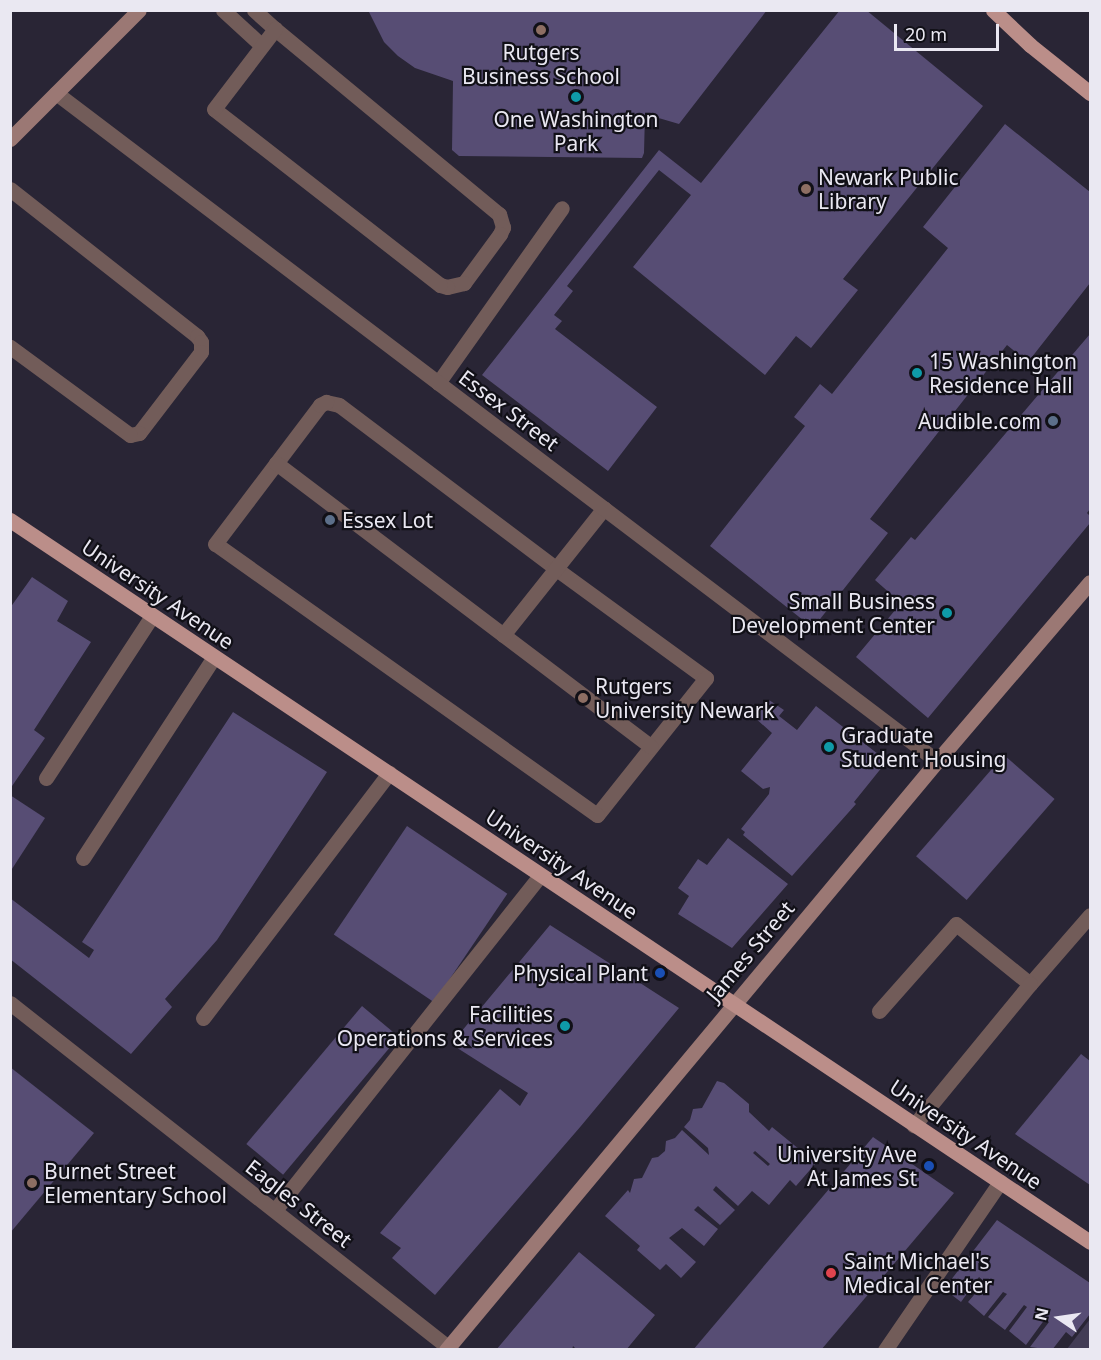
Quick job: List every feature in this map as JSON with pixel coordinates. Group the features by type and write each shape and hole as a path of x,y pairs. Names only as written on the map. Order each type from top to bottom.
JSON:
{"main road":[{"path":"993,10 1030,45 1090,93"},
{"name":"University Avenue","path":"10,520 1090,1242"}],"street":[{"path":"10,139 139,10"},
{"path":"223,10 261,45"},
{"path":"254,10 499,214 503,227 500,234 464,283 447,287 440,285 214,109 275,29"},
{"name":"Essex Street","path":"56,93 937,761"},
{"path":"10,189 197,336 201,342 201,352 139,433 130,435 10,348"},
{"path":"438,382 562,208"},
{"path":"326,402 336,403 555,568 706,678 597,815 215,544 320,405 326,402"},
{"path":"276,463 651,747"},
{"path":"503,635 604,508"},
{"name":"James Street","path":"447,1348 937,761 1090,582"},
{"path":"46,778 152,616"},
{"path":"83,858 214,657"},
{"path":"203,1018 389,773"},
{"path":"275,1210 540,876"},
{"path":"914,1125 1090,915"},
{"path":"879,1011 956,924 1030,984"},
{"name":"Eagles Street","path":"10,1003 447,1348"},
{"path":"885,1350 1000,1182"}],"shaded area":[{"path":"1090,1319 1090,1349 1067,1349"}],"building":[{"name":"One Washington Park","path":"368,10 767,10 679,124 645,114 642,158 459,156 452,150 453,81 415,68 398,56 384,42"},
{"name":"Newark Public Library","path":"840,10 866,10 983,106 843,279 858,290 811,348 796,336 765,375 633,267 691,195 659,170 567,286 573,291 554,315 562,321 555,329 657,407 608,471 482,375 659,150 701,183"},
{"name":"15 Washington Residence Hall","path":"1005,124 1090,192 1090,283 1028,362 1007,345 870,519 888,533 813,628 710,546 805,426 794,417 820,384 832,394 948,248 923,227"},
{"name":"Audible.com","path":"1090,334 1090,509 1087,513 1090,516 1090,523 928,718 856,657 901,603 875,580 911,537 915,540"},
{"path":"32,577 68,601 57,621 91,642 34,730 45,738 10,789 10,608"},
{"path":"769,700 784,710 779,716 797,730 816,706 887,761 854,802 856,804 792,876 743,835 745,832 741,829 769,794 770,787 763,789 741,771 772,733 754,717"},
{"path":"233,712 327,772 217,940 165,999 172,1007 131,1054 10,959 10,898 89,958 94,950 82,942"},
{"path":"1004,755 1055,799 967,900 916,856"},
{"path":"10,795 45,818 10,872"},
{"path":"407,826 507,894 434,1002 334,935"},
{"path":"728,838 788,884 732,948 678,914 689,896 678,888 698,859 707,865"},
{"path":"550,925 679,1008 435,1295 392,1258 401,1248 380,1233 500,1089 520,1106 528,1093 451,1044"},
{"path":"362,1006 399,1037 283,1175 246,1144"},
{"path":"1081,1054 1090,1061 1090,1185 1015,1134"},
{"name":"Burnet Street Elementary School","path":"10,1067 94,1133 10,1233"},
{"path":"717,1081 724,1083 749,1104 749,1112 769,1131 772,1127 816,1163 796,1186 790,1180 769,1205 752,1191 738,1206 716,1186 713,1190 735,1210 720,1225 698,1206 694,1210 718,1229 704,1246 682,1228 669,1238 696,1262 681,1278 666,1264 660,1270 637,1250 640,1246 605,1216 628,1190 630,1193 634,1179 642,1178 652,1158 658,1157 665,1151 666,1141 675,1138 682,1130 709,1155 708,1148 684,1127 690,1120 693,1109 702,1108","holes":["755,1151 770,1164 768,1166 753,1153"]},
{"name":"Saint Michael's Medical Center","path":"873,1137 954,1193 821,1350 693,1350"},
{"path":"997,1220 1090,1283 1090,1314 1072,1337 1066,1332 1052,1350 1030,1347 1049,1322 1045,1319 1026,1345 1009,1331 1027,1307 1024,1305 1005,1330 988,1317 1007,1294 1003,1292 984,1316 968,1302 985,1282 979,1277 961,1302 944,1289"},
{"path":"579,1252 655,1315 626,1350 577,1350 573,1346 572,1350 496,1350"}],"place":[{"name":"Rutgers Business School","path":"541,30"},
{"name":"One Washington Park","path":"576,97"},
{"name":"Newark Public Library","path":"806,189"},
{"name":"15 Washington Residence Hall","path":"917,373"},
{"name":"Audible.com","path":"1053,421"},
{"name":"Essex Lot","path":"330,520"},
{"name":"Small Business Development Center","path":"947,613"},
{"name":"Rutgers University Newark","path":"583,698"},
{"name":"Graduate Student Housing","path":"829,747"},
{"name":"Physical Plant","path":"660,973"},
{"name":"Facilities Operations & Services","path":"565,1026"},
{"name":"University Ave At James St","path":"929,1166"},
{"name":"Burnet Street Elementary School","path":"32,1183"},
{"name":"Saint Michael's Medical Center","path":"831,1273"}]}
